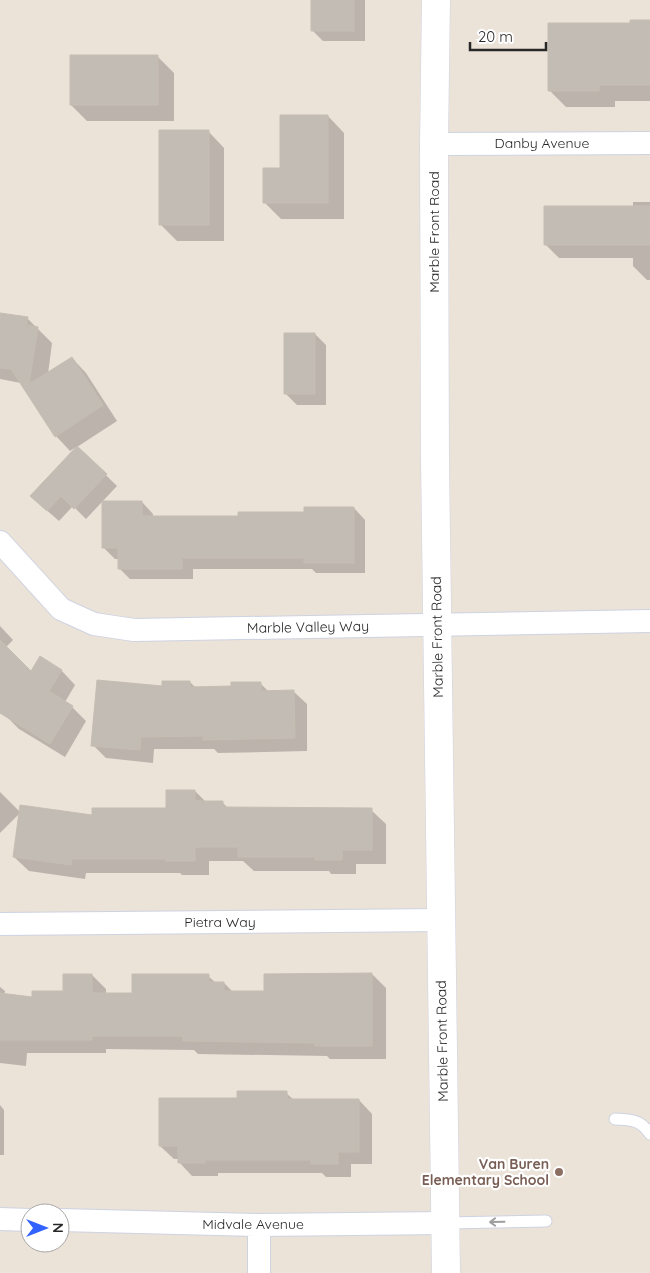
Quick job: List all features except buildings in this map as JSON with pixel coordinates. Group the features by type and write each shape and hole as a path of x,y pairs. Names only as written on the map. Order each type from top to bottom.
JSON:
{"street":[{"name":"Marble Front Road","path":"436,0 434,144 435,460 446,1273"},
{"name":"Danby Avenue","path":"434,144 650,143"},
{"name":"Marble Valley Way","path":"0,542 61,609 94,624 134,630 650,621"},
{"name":"Pietra Way","path":"0,924 441,920"},
{"path":"0,1219 20,1220"},
{"name":"Midvale Avenue","path":"70,1220 258,1225 446,1223"},
{"path":"258,1225 259,1273"}],"lane":[{"path":"615,1119 633,1120 645,1127 650,1134"},
{"path":"446,1223 546,1221"}],"place":[{"name":"Van Buren Elementary School","path":"559,1172"}]}
